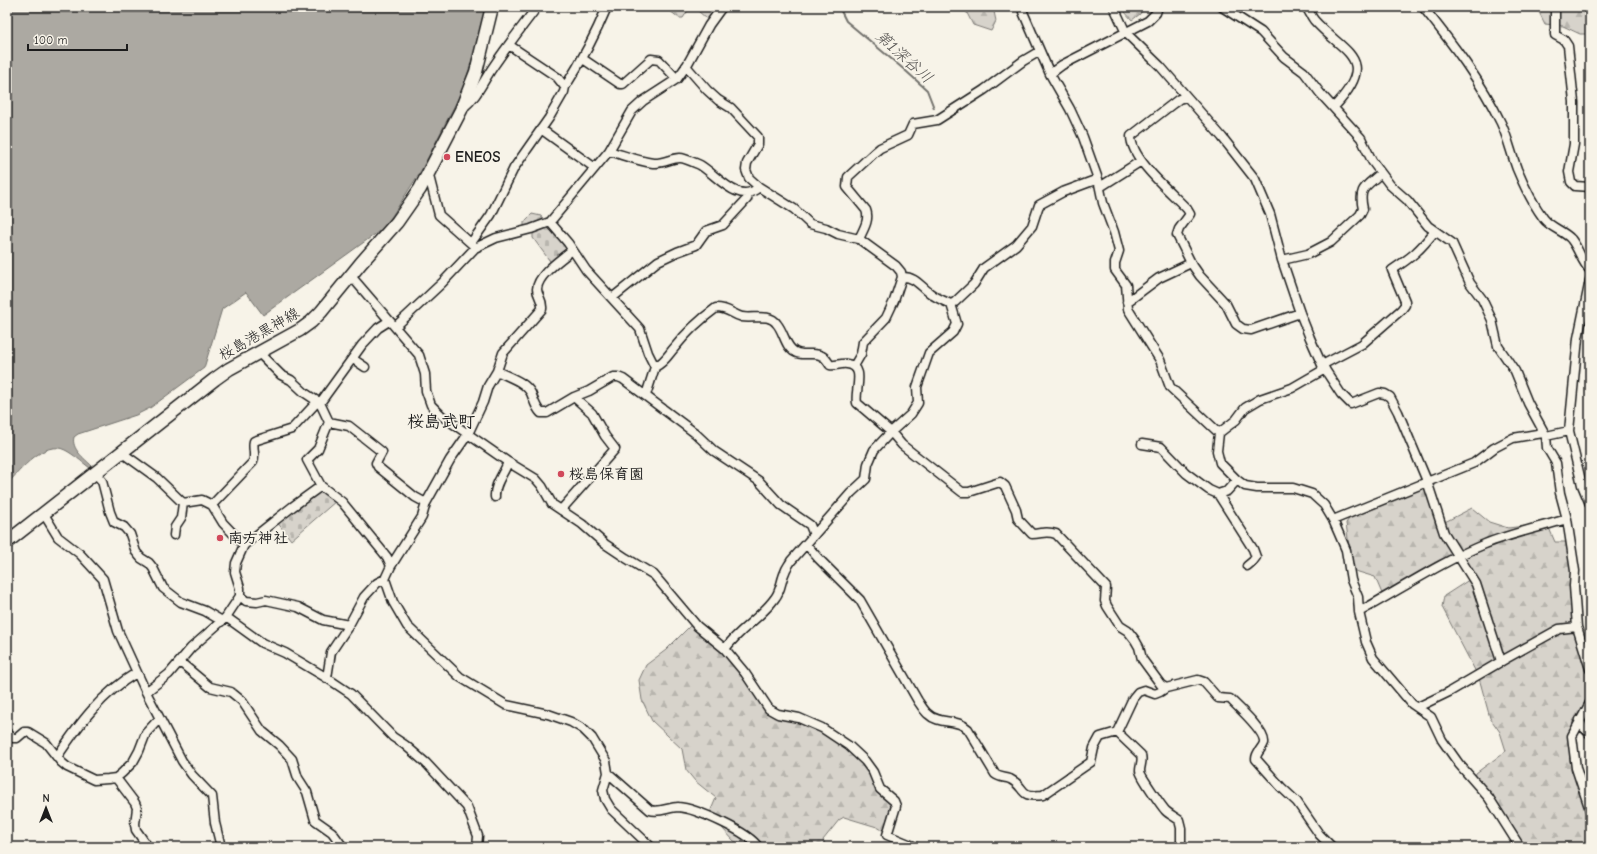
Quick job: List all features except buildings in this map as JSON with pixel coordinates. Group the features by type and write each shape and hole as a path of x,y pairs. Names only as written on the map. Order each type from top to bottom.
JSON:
{"main road":[{"name":"桜島港黒神線","path":"7,542 214,379 229,369 300,330 321,312 398,222 420,189 461,110 476,72 492,7"}],"street":[{"path":"461,110 473,100 481,89 492,68 537,7"},
{"path":"212,505 253,462 255,457 253,446 254,441 292,429 319,402 378,328 392,324 442,283 473,245 491,214 514,168 541,130 564,92 565,87 583,59 607,7"},
{"path":"473,245 531,229 550,222 609,151 632,111 643,101 677,79 709,25 722,7"},
{"path":"1023,7 1023,12 1050,74 1083,137 1099,183 1102,203 1114,232 1119,251 1115,263 1115,270 1126,285 1128,309 1160,360 1170,387 1219,434"},
{"path":"1114,7 1126,33 1160,66 1222,137 1255,178 1270,214 1282,260 1300,313 1324,367 1341,394 1352,404 1379,393 1390,397 1398,412 1427,481 1444,533 1476,584 1501,661"},
{"path":"1050,74 1062,65 1148,21 1156,13 1158,7"},
{"path":"1222,7 1261,32 1284,57 1304,72 1320,93 1361,138 1372,161 1390,185 1408,200 1428,226 1452,243 1470,283 1482,299 1498,346 1515,371 1528,403 1545,434 1547,448 1556,463 1560,493 1567,519 1576,572 1574,586 1577,627 1590,669"},
{"path":"1306,7 1314,20 1349,52 1355,60 1355,73 1347,93 1334,107"},
{"path":"1423,7 1480,85 1507,136 1517,169 1537,209 1546,221 1571,239 1584,264 1590,270"},
{"path":"1555,7 1555,35 1564,40 1568,46 1574,102 1574,144 1569,172 1571,182 1575,186 1590,187"},
{"path":"509,46 557,77 565,87"},
{"path":"859,239 868,220 868,214 849,191 847,187 848,177 874,153 908,135 913,124 937,120 984,90 1023,61 1040,51"},
{"path":"583,59 620,84 623,84 651,59 659,60 677,79"},
{"path":"686,66 707,90 718,100 731,108 758,137 758,144 747,163 746,170 749,178 759,187 794,209 810,224 826,228 838,234 859,239 896,266 901,272 902,277 894,301 886,318 863,342 861,354 854,366"},
{"path":"1186,97 1179,99 1131,136 1131,142 1141,161 1190,214 1179,229 1177,235 1191,263 1200,276 1226,304 1236,324 1243,329 1251,330 1300,313"},
{"path":"541,130 595,168"},
{"path":"609,151 654,163 662,163 680,157 700,165 714,177 738,192 754,192 759,187"},
{"path":"953,303 974,284 984,268 1016,246 1032,226 1039,205 1063,192 1099,183 1141,161"},
{"path":"428,172 439,215 473,245"},
{"path":"1282,260 1308,254 1331,242 1360,215 1363,209 1360,197 1363,190 1381,173"},
{"path":"612,298 658,261 696,245 706,231 723,225 747,199 748,193"},
{"path":"550,222 586,270 640,329 648,353 656,367"},
{"path":"1435,231 1411,258 1392,270 1405,301 1405,305 1401,310 1362,344 1292,388 1260,399 1245,408 1236,420 1219,434 1217,451 1220,463 1237,480 1246,486 1257,488 1293,488 1312,494 1324,505 1333,520 1346,550 1351,580 1358,597 1359,612 1366,642 1373,658 1412,704 1431,717 1442,740 1489,798 1520,847"},
{"path":"572,250 550,269 538,282 537,291 543,302 542,309 503,353 468,434 450,460 426,503 422,517 391,566 385,579 393,602 407,626 460,677 506,705 548,714 572,722 583,729 592,738 606,761 608,773 603,790 611,809 651,847"},
{"path":"1127,302 1159,278 1191,263"},
{"path":"351,276 419,355 426,374 426,392 432,405 442,416 508,462 536,479 542,486 552,504 582,524 605,544 654,575 697,626 725,649 745,673 769,709 778,714 800,718 822,728 865,760 873,772 880,789 894,801 896,806 887,835 916,847"},
{"path":"902,277 919,282 930,294 953,303"},
{"path":"1590,280 1578,338 1569,431 1582,485 1590,504"},
{"path":"725,649 740,633 763,614 777,597 785,571 791,561 866,479 868,464 874,450 910,414 918,403 917,387 929,352 953,332 956,324 953,303"},
{"path":"646,395 656,367 664,362 674,347 716,308 722,308 742,317 771,318 777,323 792,351 798,354 823,356 830,365 836,366 845,363 854,366 859,374 860,380 855,397 856,403 891,432 902,444 962,492 969,492 1000,482 1005,486 1016,510 1018,519 1032,534 1048,531 1056,534 1106,587 1105,601 1107,606 1120,626 1128,631 1135,640 1139,647 1142,659 1161,685 1166,688"},
{"path":"259,353 281,375 291,380 305,393 319,402 329,422 318,449 307,460 321,486 342,502 387,557 391,566"},
{"path":"352,359 365,367"},
{"path":"496,371 524,385 530,392 536,408 541,413 547,413 613,377 618,377 646,395 695,433 714,451 759,481 781,505 810,525 814,535"},
{"path":"561,510 615,450 604,436 592,413 574,397"},
{"path":"329,422 349,426 382,452 376,463 378,467 415,497 426,503"},
{"path":"1333,520 1474,463 1494,448 1513,438 1569,431"},
{"path":"1142,444 1161,448 1186,473 1209,490 1218,494 1253,549 1256,557 1247,566"},
{"path":"121,452 157,478 183,503"},
{"path":"495,496 494,489 506,470 508,462"},
{"path":"95,473 102,480 114,522 130,534 136,552 153,568 163,588 180,602 224,619 262,643 285,653 351,694 393,737 426,763 467,807 478,836 477,847"},
{"path":"1218,494 1227,491 1237,480"},
{"path":"146,692 169,674 191,648 224,619 240,596 236,564 244,545 321,486"},
{"path":"183,503 202,500 212,505 223,523 244,545"},
{"path":"172,532 180,518 183,503"},
{"path":"44,514 58,537 80,554 102,579 118,631 136,673 159,719 182,761 192,775 212,796 215,823 221,847"},
{"path":"1359,612 1458,556 1486,543 1567,519"},
{"path":"806,544 860,600 918,702 928,715 940,720 962,723 968,729 995,774 999,777 1013,781 1027,795 1043,795 1091,762 1094,748 1100,737 1118,732"},
{"path":"327,678 331,652 349,625 364,597 377,582 385,579"},
{"path":"240,596 246,601 257,602 266,600 298,607 323,620 349,625"},
{"path":"1418,707 1449,692 1559,629 1577,627"},
{"path":"180,662 210,687 231,692 242,701 262,731 279,745 292,759 298,778 304,786 315,820 332,832 343,847"},
{"path":"57,757 86,715 122,682 136,673"},
{"path":"1118,732 1133,698 1138,692 1144,690 1155,694 1166,688 1198,680 1204,682 1218,698 1230,699 1249,717 1264,738 1264,744 1256,755 1256,759 1280,787 1297,802 1319,834 1332,847"},
{"path":"1590,703 1572,736 1576,768 1590,810"},
{"path":"7,733 13,738 17,738 24,732 28,732 46,743 67,767 94,780 116,778 133,762 146,733 159,719"},
{"path":"1580,720 1583,727 1590,734"},
{"path":"1118,732 1141,755 1142,760 1140,771 1142,778 1150,786 1166,810 1179,820 1181,828 1181,847"},
{"path":"608,773 650,810 655,812 678,807 705,815 724,823 750,839 758,847"},
{"path":"116,778 135,803 137,808 135,824 136,830 148,847"}],"green space":[{"path":"665,7 717,7 708,20 696,9 689,9 683,18 679,18"},
{"path":"964,7 993,7 996,21 991,31 973,25"},
{"path":"1123,7 1144,7 1140,14 1132,20 1124,11"},
{"path":"1535,7 1590,7 1590,34 1580,34 1563,26 1545,24"},
{"path":"532,214 541,216 543,220 531,227 524,227 524,222"},
{"path":"548,226 569,248 552,264 533,238 533,232"},
{"path":"1423,487 1426,488 1439,525 1472,508 1489,522 1508,528 1533,525 1549,528 1555,542 1567,542 1572,565 1571,581 1590,676 1590,692 1588,701 1573,721 1569,738 1570,761 1590,815 1590,847 1519,847 1475,778 1476,773 1506,751 1500,732 1490,718 1479,678 1442,607 1444,596 1475,576 1460,553 1383,596 1375,577 1352,570 1346,523 1351,516"},
{"path":"321,489 336,501 291,540 277,522"},
{"path":"692,624 727,656 743,675 764,710 778,716 803,722 843,745 862,762 877,789 891,805 884,831 877,827 844,817 839,820 823,840 827,847 785,847 767,843 758,847 748,847 734,841 711,816 711,810 716,798 695,781 686,770 682,749 652,721 642,700 639,680 646,665 666,650"}],"shaded area":[{"path":"7,7 488,7 463,89 422,169 385,227 263,315 246,292 222,309 204,368 150,408 136,415 78,434 74,437 74,445 76,449 92,466 90,468 65,450 57,448 49,449 41,452 33,458 7,484"}],"waterway":[{"name":"第1深谷川","path":"839,7 846,21 927,90 934,108"}],"place":[{"name":"ENEOS","path":"447,157"},
{"name":"桜島保育園","path":"561,474"},
{"name":"南方神社","path":"220,538"}],"district":[{"name":"桜島武町","path":"441,421"}]}
